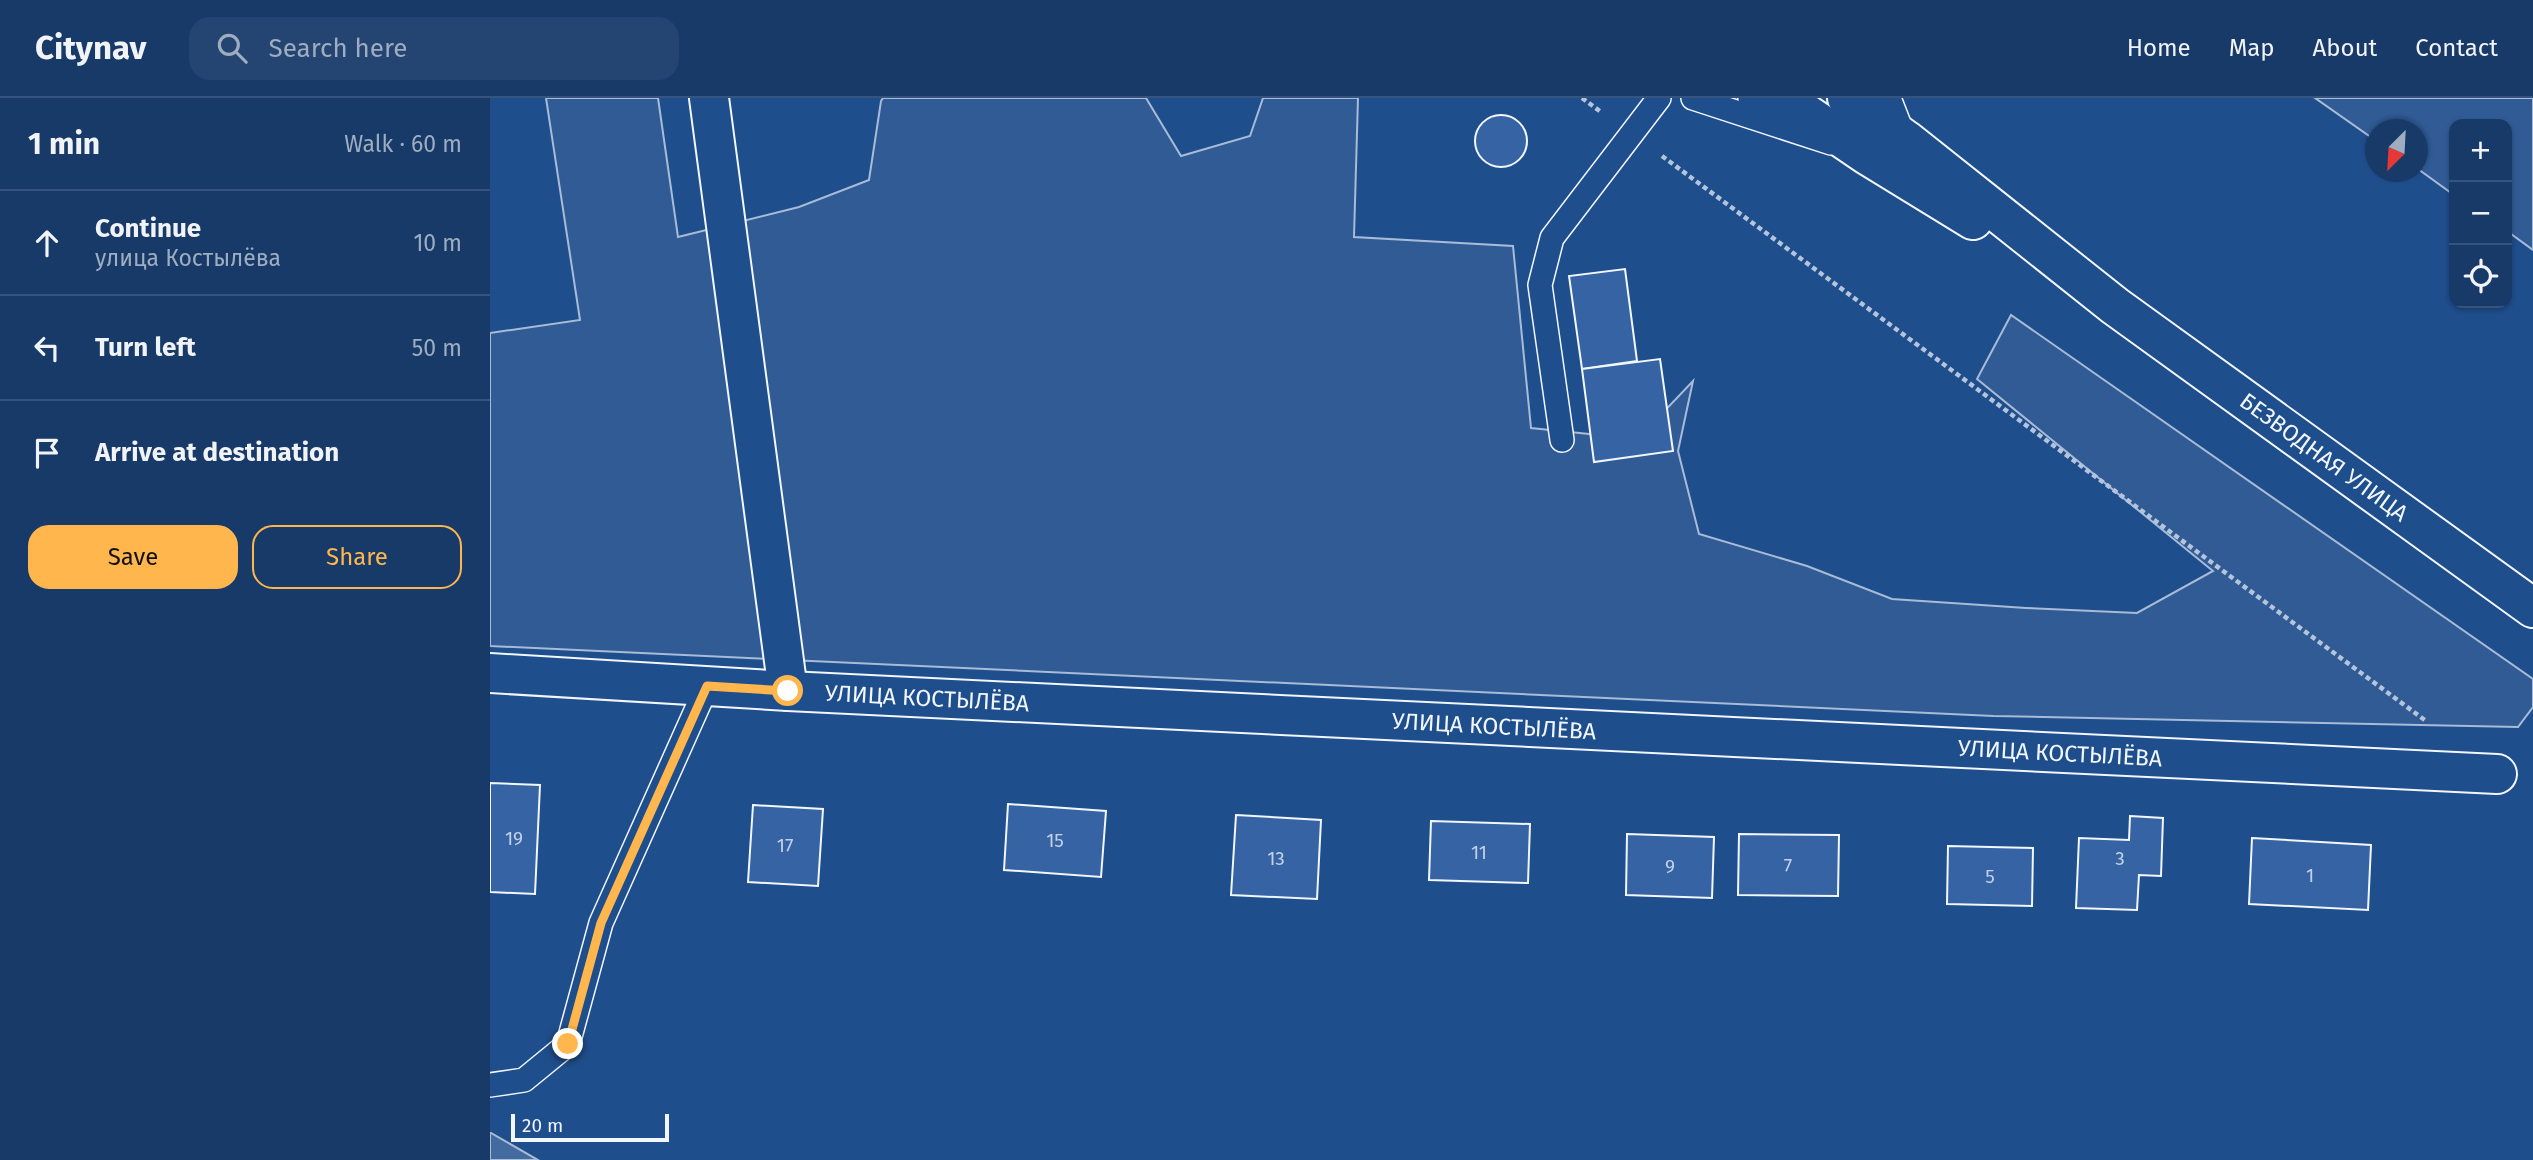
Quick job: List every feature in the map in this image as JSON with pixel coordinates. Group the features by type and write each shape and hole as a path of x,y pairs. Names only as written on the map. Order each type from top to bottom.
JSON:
{"street":[{"path":"709,98 788,691"},
{"name":"БЕЗВОДНАЯ УЛИЦА","path":"1783,98 1867,155 2115,306"},
{"name":"БЕЗВОДНАЯ УЛИЦА","path":"1847,98 1906,140 2115,306 2533,608"},
{"name":"УЛИЦА КОСТЫЛЁВА","path":"490,673 788,691 2497,775"}],"lane":[{"path":"1562,440 1540,285 1552,238 1659,98"},
{"path":"1693,98 1867,155"},
{"path":"1750,98 1867,155"},
{"path":"1868,98 1906,140"},
{"path":"1889,98 1906,140"},
{"path":"490,1085 523,1080 568,1044 601,923 707,686"}],"path":[{"path":"1582,98 2430,725"}],"shaded area":[{"path":"546,98 658,98 678,237 799,207 869,180 883,98 1146,98 1181,156 1250,136 1263,98 1358,98 1354,237 1513,246 1531,428 1638,439 1693,381 1678,451 1699,534 1807,566 1892,599 2137,613 2213,571 1977,379 2011,315 2533,679 2533,707 2518,727 1993,716 490,646 490,333 580,320"},
{"path":"2315,98 2533,98 2533,250 2512,235 2512,119 2449,119 2449,191 2428,176 2428,119 2365,119 2365,133"},
{"path":"491,1133 538,1160 490,1160"}],"building":[{"path":"1501,115 1520,122 1527,141 1520,160 1501,167 1482,160 1475,141 1482,122"},
{"path":"1625,269 1637,361 1582,369 1569,276"},
{"path":"1660,359 1673,451 1594,462 1582,369"},
{"path":"490,783 540,785 535,894 490,892"},
{"path":"1008,804 1106,811 1101,877 1004,870"},
{"path":"753,805 823,809 818,886 748,882"},
{"path":"1236,815 1321,820 1317,899 1231,895"},
{"path":"2130,816 2163,818 2161,876 2139,875 2137,910 2076,908 2079,838 2129,840"},
{"path":"1431,821 1530,824 1528,883 1429,880"},
{"path":"1627,834 1714,837 1712,898 1626,895"},
{"path":"1739,834 1839,835 1838,896 1738,895"},
{"path":"2252,838 2371,845 2368,910 2249,904"},
{"path":"1948,846 2033,848 2032,906 1947,904"}],"route":[{"path":"568,1044 601,923 707,686 788,691"}]}
